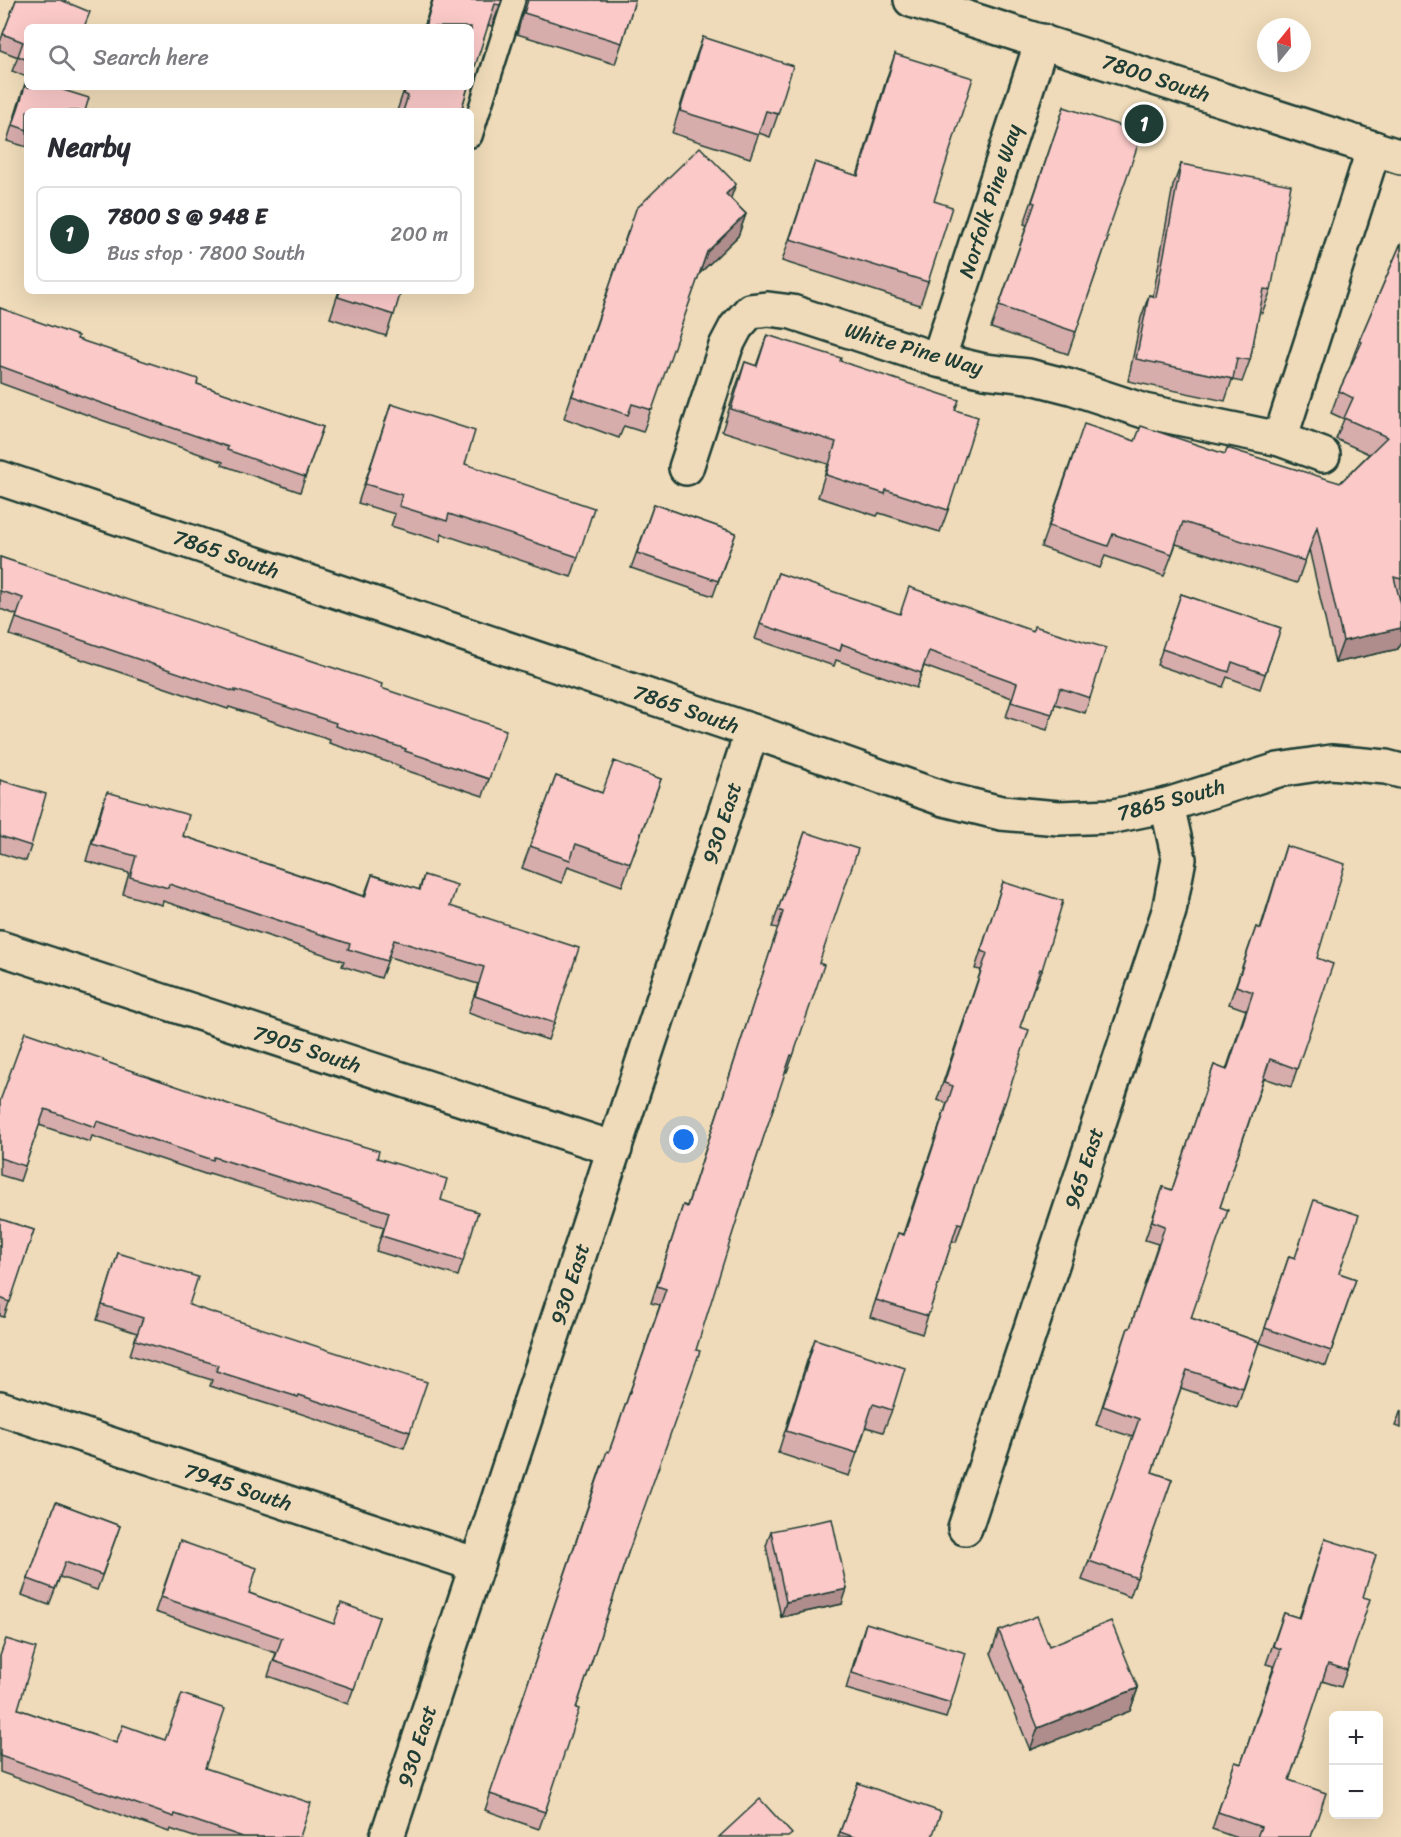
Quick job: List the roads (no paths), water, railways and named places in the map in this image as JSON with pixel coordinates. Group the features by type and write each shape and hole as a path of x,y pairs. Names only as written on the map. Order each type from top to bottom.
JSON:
{"street":[{"name":"7800 South","path":"911,0 1387,152"},
{"name":"Norfolk Pine Way","path":"938,360 1042,41"},
{"path":"1280,439 1387,152"},
{"name":"White Pine Way","path":"686,468 726,346 736,327 750,311 768,309 792,312 938,360 984,371 1028,376 1071,387 1144,411 1280,439 1323,455"},
{"name":"7865 South","path":"0,478 752,731 944,799 1001,813 1059,818 1114,816 1167,805 1278,770 1331,762 1393,769"},
{"name":"930 East","path":"387,1837 752,731"},
{"name":"965 East","path":"965,1528 1168,911 1179,859 1167,805"},
{"name":"7905 South","path":"0,948 615,1149"},
{"name":"7945 South","path":"0,1408 477,1565"}],"lane":[{"path":"474,127 514,0"}],"place":[{"name":"7800 S @ 948 E","path":"1144,124"}]}
